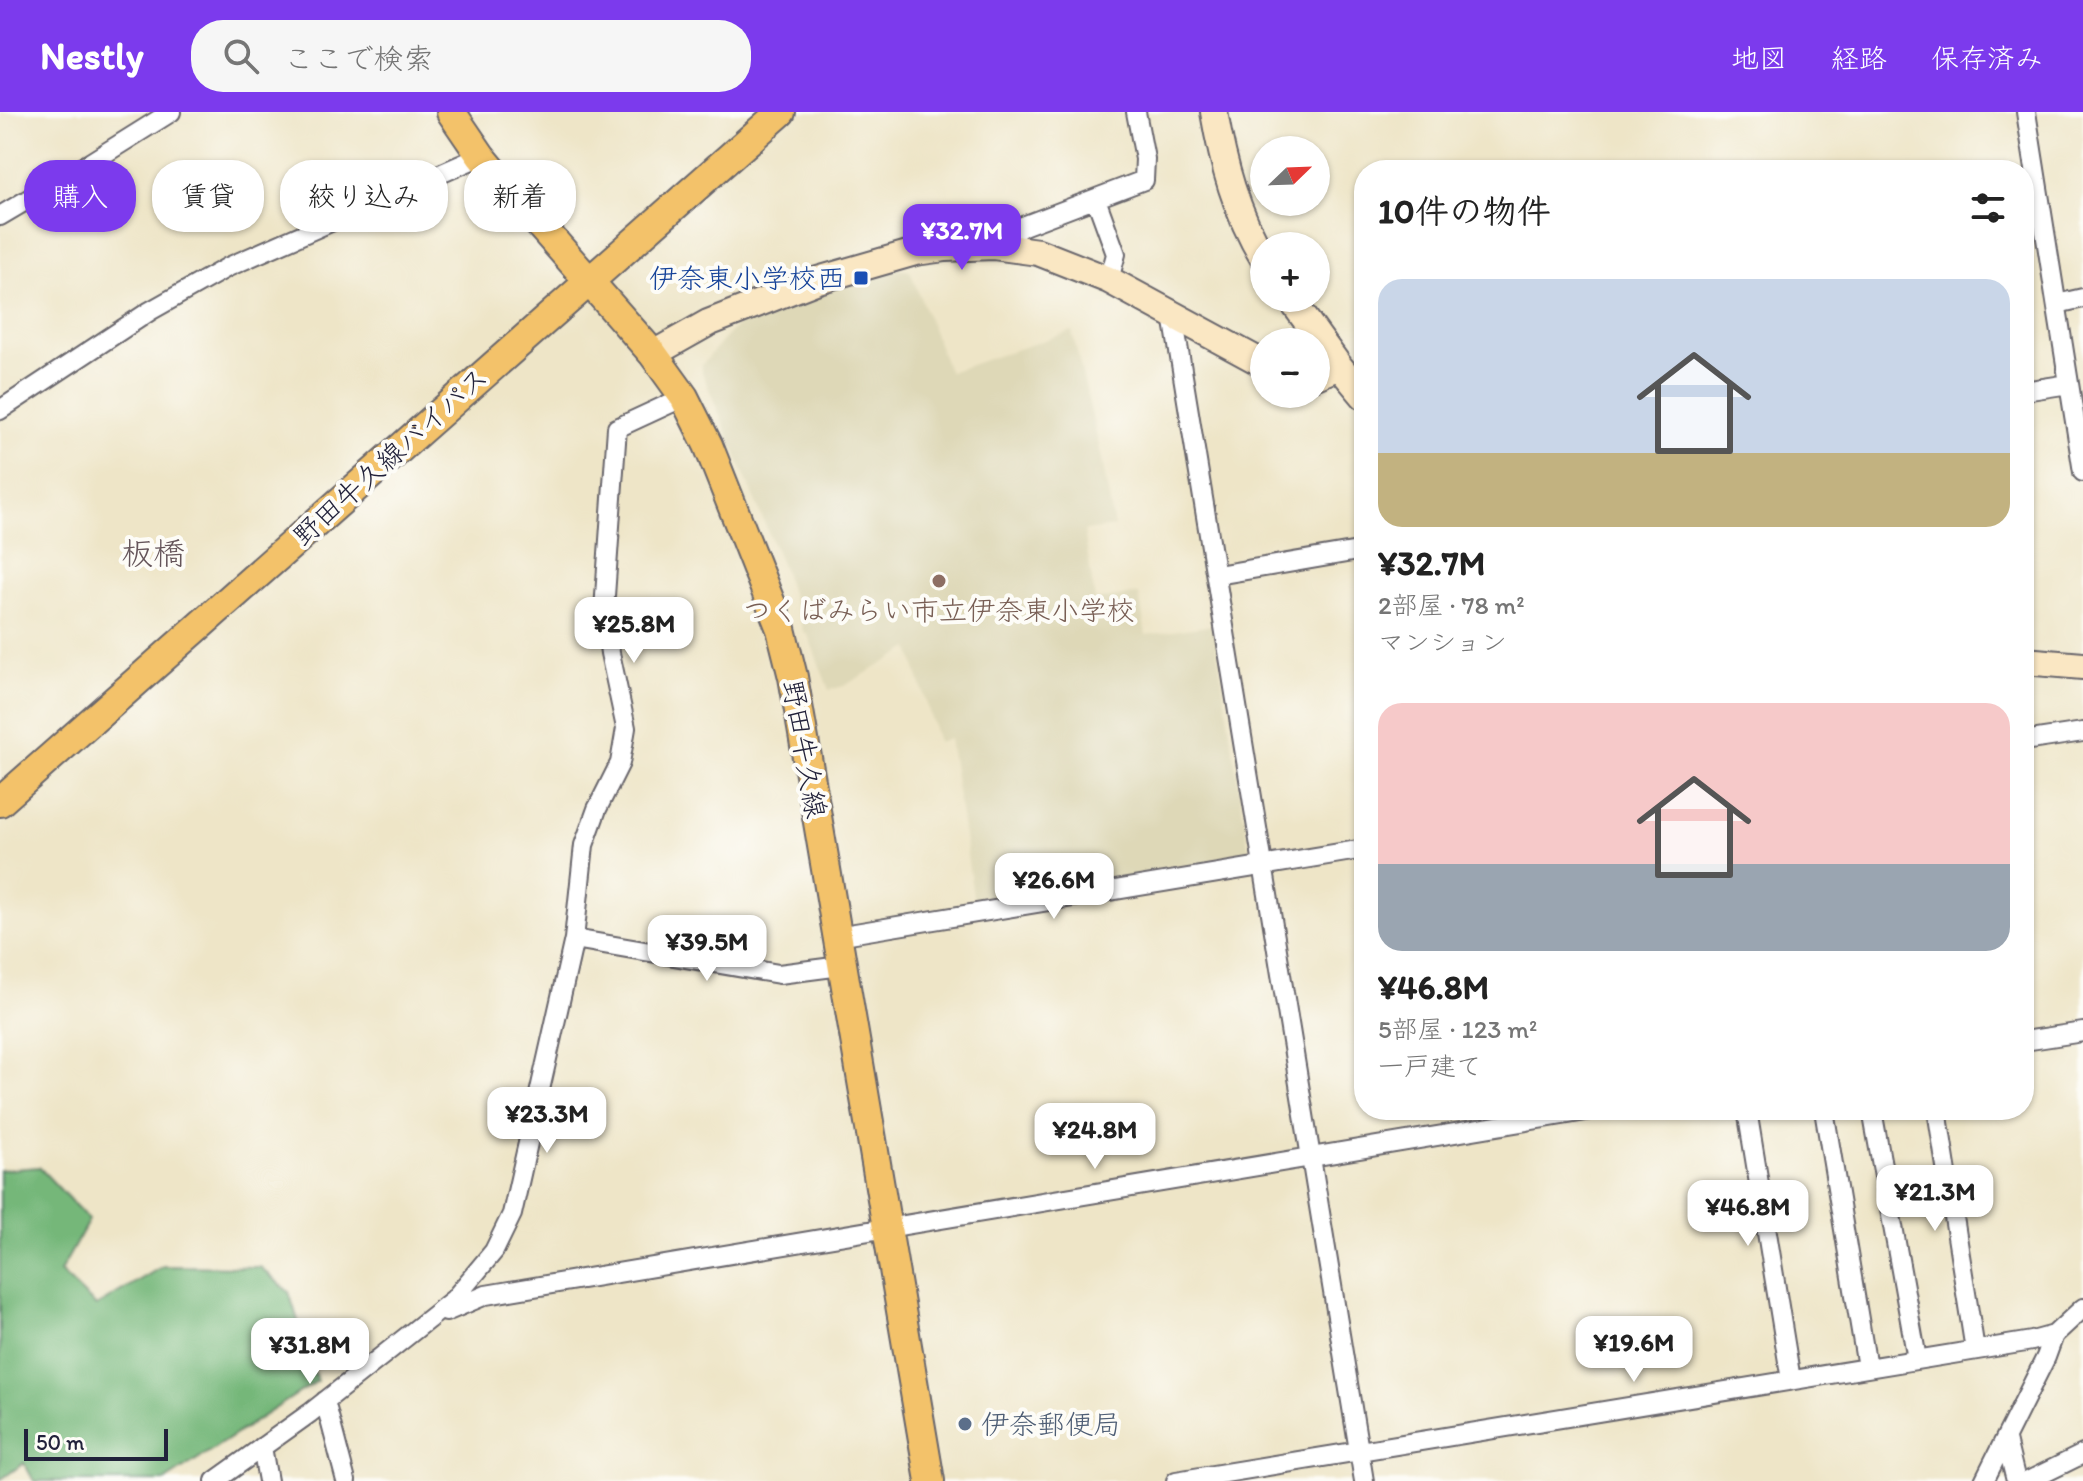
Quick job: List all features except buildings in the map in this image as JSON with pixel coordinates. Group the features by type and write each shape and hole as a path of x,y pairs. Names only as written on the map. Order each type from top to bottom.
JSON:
{"main road":[{"name":"野田牛久線","path":"451,112 481,156 653,354 684,397 708,445 781,629 793,677 930,1481"},
{"name":"野田牛久線バイパス","path":"0,802 781,112"}],"street":[{"path":"0,216 171,112"},
{"path":"993,246 1023,226 1144,180 1145,159 1136,112"},
{"path":"1214,112 1219,145 1234,199 1250,232"},
{"path":"2026,112 2034,160"},
{"path":"0,410 150,311 228,267 481,156"},
{"path":"2034,162 2083,472"},
{"path":"1096,199 1116,254 1109,280"},
{"path":"653,354 708,323 818,280 915,252 993,246 1038,252 1109,280 1250,356"},
{"path":"2057,304 2083,298"},
{"path":"1173,315 1364,1481"},
{"path":"1330,373 1354,389"},
{"path":"2034,389 2069,384"},
{"path":"215,1481 325,1401 454,1299 494,1251 512,1214 574,939 584,845 597,809 620,763 626,728 604,610 617,428 684,397"},
{"path":"1217,575 1354,552"},
{"path":"2034,662 2083,666"},
{"path":"2034,739 2083,732"},
{"path":"837,936 1354,851"},
{"path":"574,939 779,974 841,966"},
{"path":"2034,1039 2083,1032"},
{"path":"428,1320 486,1295 1532,1120"},
{"path":"1749,1120 1791,1380"},
{"path":"1826,1120 1867,1367"},
{"path":"1874,1120 1917,1359"},
{"path":"1939,1120 1975,1350"},
{"path":"1984,1481 2054,1335 2083,1308"},
{"path":"1176,1481 2054,1335"},
{"path":"325,1401 346,1481"},
{"path":"2006,1440 2016,1481"},
{"path":"262,1447 268,1481"},
{"path":"2028,1481 2083,1454"}],"shaded area":[{"name":"つくばみらい市立伊奈東小学校","path":"897,269 910,271 949,372 1072,331 1102,459 1114,527 1084,531 1095,600 1139,594 1146,635 1213,625 1251,862 975,908 949,738 938,742 910,648 844,686 829,690 808,635 804,633 783,568 702,372 702,365 740,322 831,288"}],"green space":[{"path":"39,1167 89,1220 60,1272 96,1306 163,1266 260,1267 289,1292 317,1381 164,1481 34,1481 24,1463 0,1480 0,1170"}],"place":[{"name":"伊奈東小学校西","path":"861,278"},
{"name":"つくばみらい市立伊奈東小学校","path":"939,581"},
{"name":"伊奈郵便局","path":"965,1424"}],"district":[{"name":"板橋","path":"153,553"}]}
